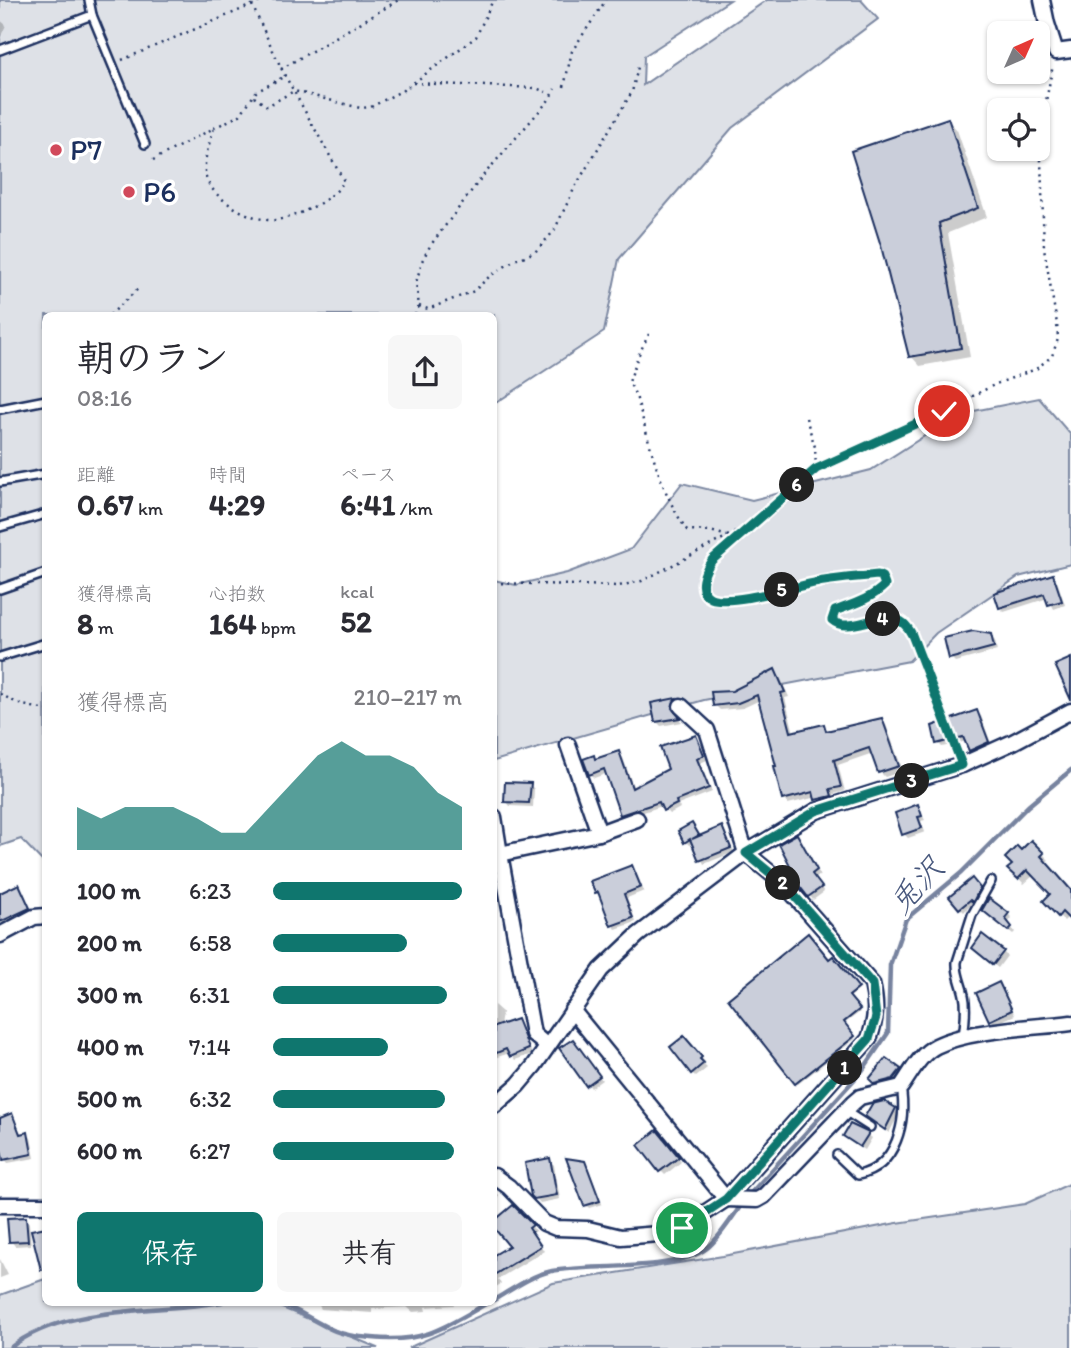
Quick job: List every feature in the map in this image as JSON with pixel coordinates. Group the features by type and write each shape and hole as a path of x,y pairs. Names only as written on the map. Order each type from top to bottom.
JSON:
{"street":[{"path":"1042,0 1047,24 1064,51"},
{"path":"497,1178 544,1223 556,1228 587,1229 621,1237 659,1234 682,1228 726,1199 869,1039 876,1017 872,984 785,885 746,853 707,730 681,706"},
{"path":"497,1104 518,1086 601,970 638,934 746,853 816,811 962,765 1071,711"},
{"path":"568,745 599,834"},
{"path":"547,1046 533,1034 497,854 599,834 637,819"},
{"path":"0,935 34,917 42,916"},
{"path":"572,1010 726,1199 757,1200 764,1196 860,1097 901,1087 923,1056 935,1047 962,1039 1071,1023"},
{"path":"4,1203 42,1205"}],"lane":[{"path":"89,0 92,15 145,144"},
{"path":"0,50 92,15"},
{"path":"0,409 42,401"},
{"path":"0,482 42,475"},
{"path":"0,527 42,514"},
{"path":"0,589 42,574"},
{"path":"0,657 42,644"},
{"path":"962,1039 965,1024 964,997 956,970 957,962 972,915 991,881"},
{"path":"837,1155 858,1175 866,1174 886,1161 896,1144 904,1105 901,1087"},
{"path":"845,1111 870,1127"}],"path":[{"path":"113,64 264,0"},
{"path":"281,69 399,0"},
{"path":"254,97 267,106 294,92 360,108 371,107 413,83 476,37 493,0"},
{"path":"564,87 572,51 606,0"},
{"path":"214,128 204,173 211,188 231,206 274,220 319,205 338,192 344,181 281,69 252,5"},
{"path":"962,765 905,623 890,618 840,625 832,620 835,611 868,598 880,590 885,585 882,577 878,575 823,581 735,598 713,598 706,594 702,586 704,571 712,560 816,469 944,411 996,384 1036,369 1052,356 1058,339 1044,248 1040,132 1064,51"},
{"path":"419,306 429,309 474,291 490,276 515,260 535,252 554,231 575,187 632,92 638,67"},
{"path":"153,160 240,115 256,92 285,76"},
{"path":"413,83 536,88 545,92"},
{"path":"416,312 419,306 416,283 422,261 430,246 482,177 548,101 555,89"},
{"path":"113,312 140,287"},
{"path":"649,334 629,382 636,396 663,488 687,530 710,531 728,536"},
{"path":"806,418 815,447 816,469"},
{"path":"497,583 619,586 642,581 758,520"},
{"path":"0,694 19,704 42,709"}],"shaded area":[{"path":"0,0 730,0 644,56 643,85 767,0 861,0 878,19 732,128 619,259 604,332 497,402 497,312 42,312 42,861 21,839 0,846"},
{"path":"1039,398 1071,435 1071,564 1018,577 936,633 909,661 704,700 497,760 497,581 516,585 567,573 631,549 682,483 752,500 871,470 959,414"},
{"path":"1071,1183 1071,1348 408,1348 553,1283 723,1256 897,1223 1025,1204"},
{"path":"42,1280 42,1306 278,1306 378,1348 0,1348 0,1295"}],"building":[{"path":"948,118 978,208 939,223 961,348 909,357 881,246 851,151"},
{"path":"1053,574 1062,601 1048,605 1044,594 999,608 994,593"},
{"path":"973,631 991,634 994,647 949,659 944,638"},
{"path":"1071,658 1071,700 1055,665"},
{"path":"775,669 785,692 781,693 791,732 824,724 826,731 882,718 899,766 878,773 869,748 834,760 841,787 830,789 832,796 815,800 813,792 782,800 757,695 738,703 713,706 711,692 732,691"},
{"path":"676,698 672,708 680,718 655,722 651,703"},
{"path":"977,710 989,742 969,751 963,737 936,744 932,726"},
{"path":"696,735 704,755 697,759 709,788 676,801 677,804 663,811 659,802 620,815 604,769 589,775 583,759 594,755 595,759 619,751 632,788 668,769 660,747"},
{"path":"505,782 531,783 529,803 504,802"},
{"path":"918,804 922,816 918,817 922,828 902,835 895,813"},
{"path":"692,823 699,835 692,839 722,826 731,848 699,861 690,839 684,843 678,831"},
{"path":"797,834 817,870 812,874 822,887 808,897 794,879 796,877 779,844"},
{"path":"1031,840 1044,853 1041,856 1071,890 1071,921 1062,912 1058,917 1043,901 1050,894 1027,870 1018,879 1007,869 1012,865 1005,858 1017,846 1021,850"},
{"path":"632,865 641,887 624,894 633,918 611,926 598,892 595,893 590,881"},
{"path":"972,878 980,888 973,902 970,900 959,909 949,897"},
{"path":"19,884 30,908 0,922 0,893"},
{"path":"989,898 1009,913 1005,918 1012,927 1008,931 982,910"},
{"path":"808,933 829,959 833,956 859,988 849,996 860,1009 844,1022 855,1036 795,1084 728,999"},
{"path":"982,934 1004,951 993,965 972,948"},
{"path":"999,982 1012,1010 989,1021 976,993"},
{"path":"517,1019 529,1049 510,1057 506,1049 497,1053 497,1026"},
{"path":"684,1036 704,1063 691,1074 670,1047"},
{"path":"573,1039 600,1076 586,1086 559,1048"},
{"path":"886,1058 901,1069 893,1079 874,1084 869,1079"},
{"path":"884,1101 896,1108 885,1130 865,1116 872,1104"},
{"path":"12,1113 20,1134 28,1132 32,1154 3,1160 0,1118"},
{"path":"850,1124 869,1133 860,1147 843,1136"},
{"path":"657,1130 679,1157 659,1172 638,1145"},
{"path":"550,1158 557,1195 534,1199 531,1196 525,1163"},
{"path":"566,1158 585,1161 600,1201 584,1206"},
{"path":"513,1205 533,1225 529,1228 541,1246 497,1273 497,1253 509,1246 497,1232 497,1218"},
{"path":"26,1217 28,1241 9,1242 7,1218"},
{"path":"42,1228 42,1270 41,1270 31,1230"}],"waterway":[{"name":"兎沢","path":"749,1195 862,1071 888,1033 890,965 906,919 961,873 1028,806 1071,770"},
{"name":"兎沢","path":"497,1298 529,1279 552,1271 655,1264 693,1256 712,1243 744,1202"},
{"name":"兎沢","path":"10,1348 31,1334 83,1317 185,1306"},
{"name":"兎沢","path":"287,1306 340,1333 390,1339 421,1336 482,1306"}],"place":[{"name":"P7","path":"56,150"},
{"name":"P6","path":"129,192"}],"route":[{"path":"682,1228 726,1199 756,1168 869,1039 876,1017 872,984 785,885 746,853 816,811 962,765 905,623 890,618 840,625 832,620 835,611 868,598 880,590 885,585 882,577 878,575 823,581 764,594 713,598 706,594 702,586 704,571 712,560 816,469 944,411"}]}
